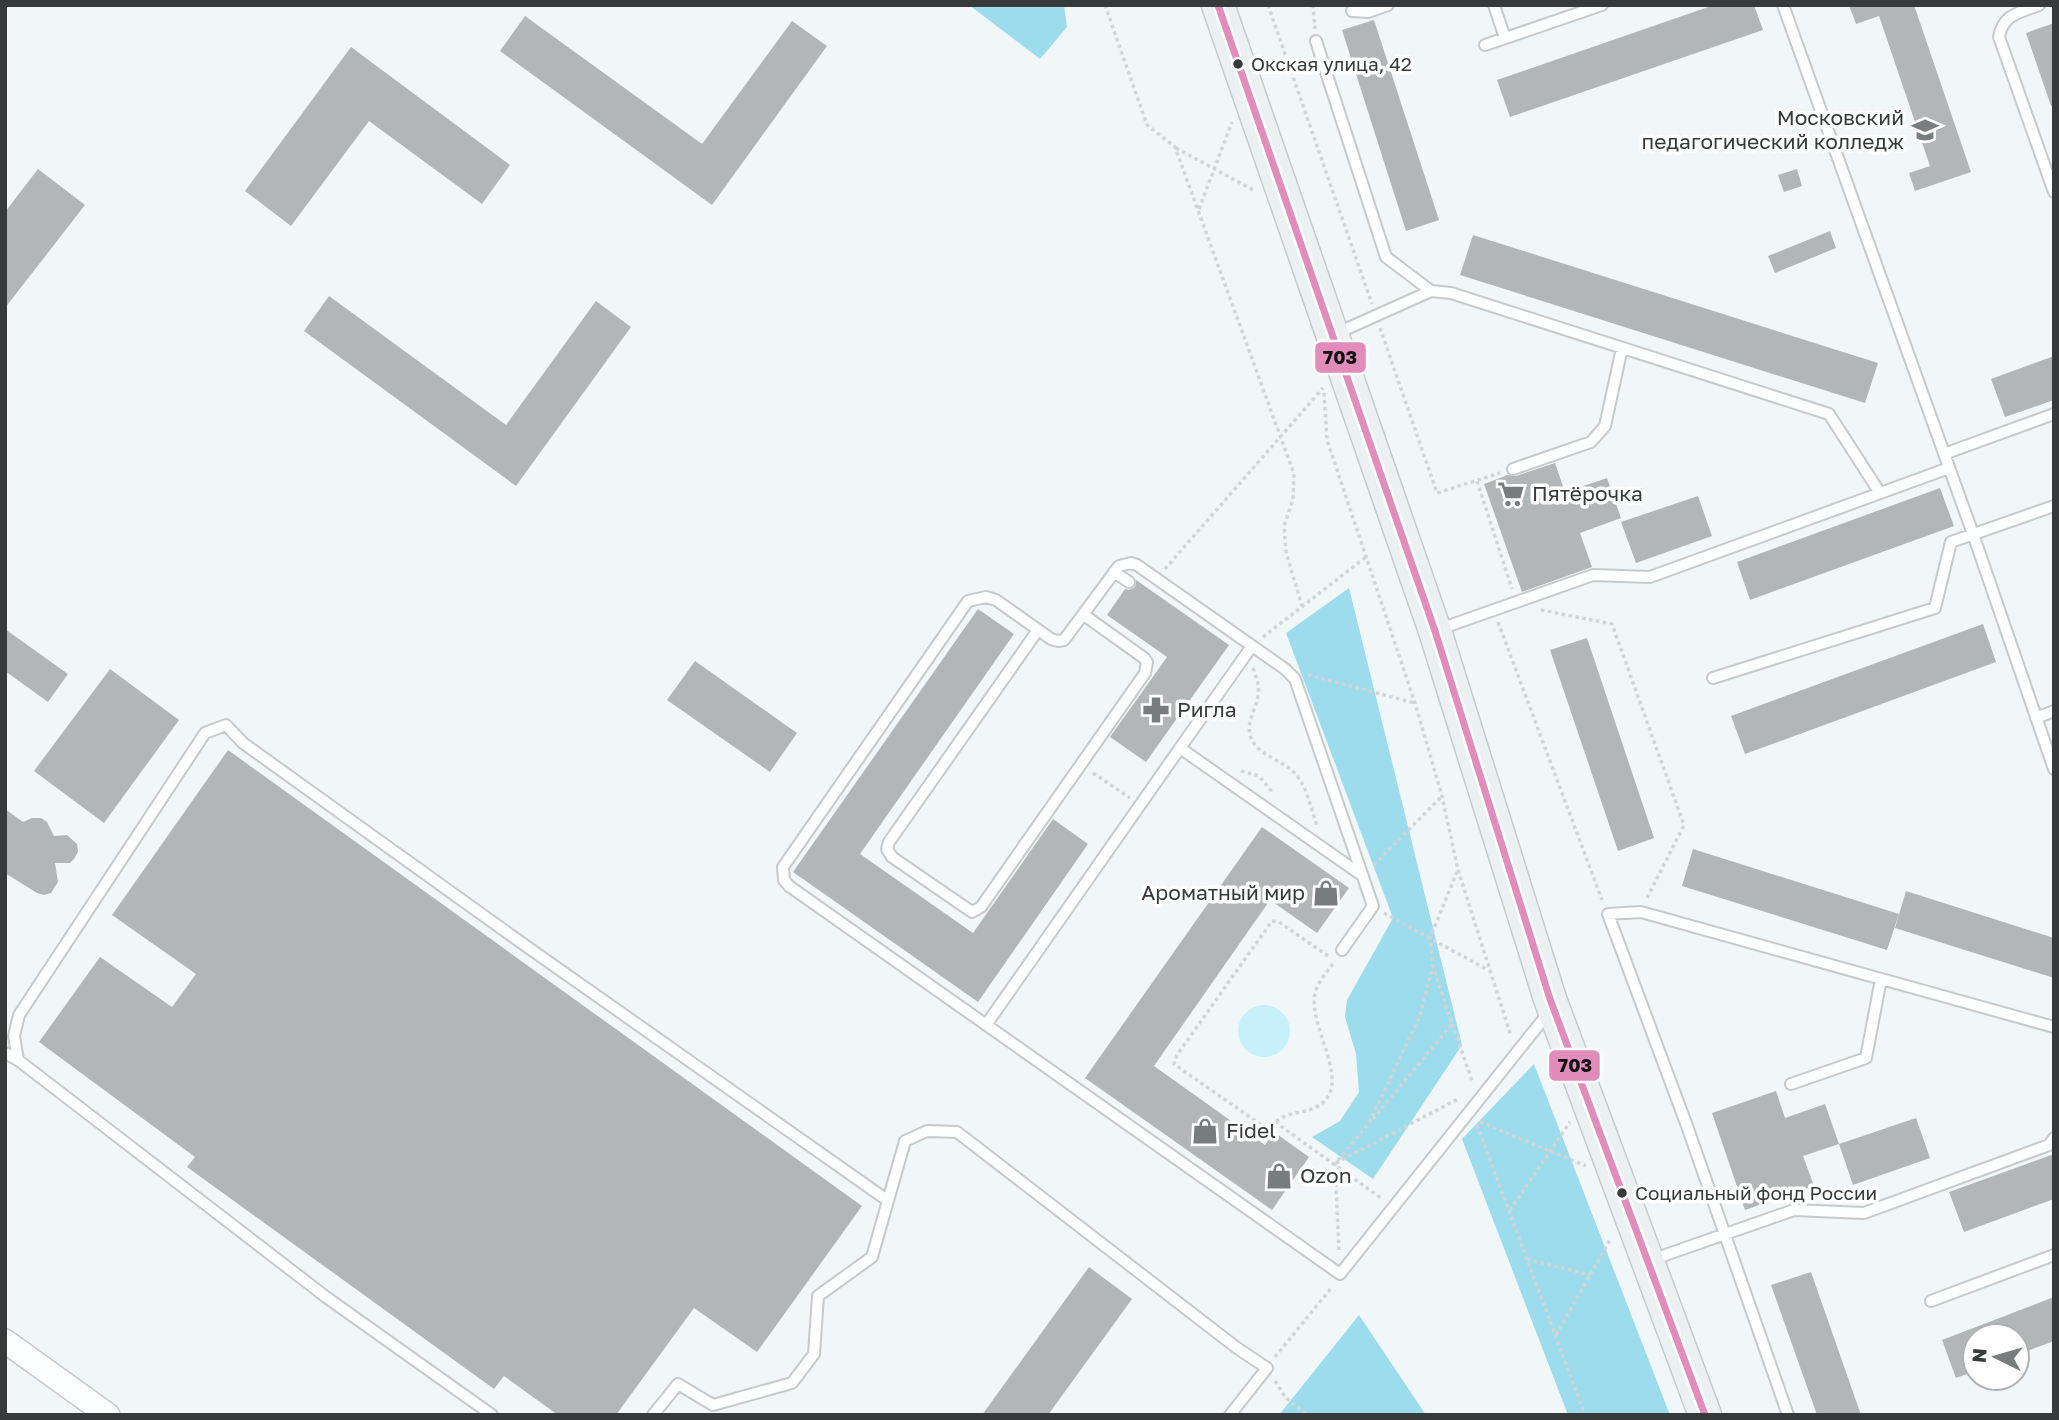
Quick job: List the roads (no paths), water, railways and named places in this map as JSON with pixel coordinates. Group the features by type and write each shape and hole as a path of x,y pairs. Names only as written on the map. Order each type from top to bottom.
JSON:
{"main road":[{"path":"1219,5 1435,631 1553,1007 1704,1415"}],"street":[{"path":"5,1340 108,1415"}],"lane":[{"path":"1352,11 1368,12 1388,5"},
{"path":"1494,5 1505,38"},
{"path":"1485,45 1602,5"},
{"path":"1783,5 1973,534 2054,769"},
{"path":"2039,5 2008,18 2001,25 1999,37 2054,192"},
{"path":"1316,41 1386,257 1431,291"},
{"path":"1331,335 1431,291 1451,293 1829,414 1880,493"},
{"path":"1513,469 1591,442 1605,426 1622,348"},
{"path":"1944,454 2054,414"},
{"path":"1435,631 1593,575 1650,577 1949,468"},
{"path":"1713,678 1935,608 1951,542 2054,506"},
{"path":"1342,950 1373,906 1298,686 1285,669 1250,649 1157,579 1130,563 1119,566 1064,640 1051,639 996,600 977,597 968,601 783,867 784,880 789,886 1340,1275 1553,1007"},
{"path":"1114,572 1129,582"},
{"path":"1038,630 889,842 887,849 892,858 972,912 981,907 1145,673 1147,663 1144,658 1084,615"},
{"path":"986,1025 1250,649"},
{"path":"2036,718 2054,711"},
{"path":"18,1060 14,1036 19,1015 205,733 226,724 243,743 887,1200"},
{"path":"1180,748 1363,876"},
{"path":"1788,1415 1687,1126 1608,914 1640,912 2054,1027"},
{"path":"1791,1084 1866,1058 1881,979"},
{"path":"5,1053 18,1060 326,1297 492,1415"},
{"path":"653,1415 678,1384 713,1405 792,1383 814,1354 818,1296 872,1257 905,1142 928,1131 957,1132 1237,1349 1267,1368 1230,1415"},
{"path":"1648,1261 1794,1210 1864,1213 2049,1145 2054,1138"},
{"path":"1931,1301 2054,1255"}],"place":[{"name":"Окская улица, 42","path":"1238,64"},
{"name":"Московский педагогический колледж","path":"1925,130"},
{"name":"Пятёрочка","path":"1511,494"},
{"name":"Ригла","path":"1156,710"},
{"name":"Ароматный мир","path":"1326,893"},
{"name":"Fidel","path":"1205,1131"},
{"name":"Ozon","path":"1279,1176"},
{"name":"Социальный фонд России","path":"1622,1193"}]}
